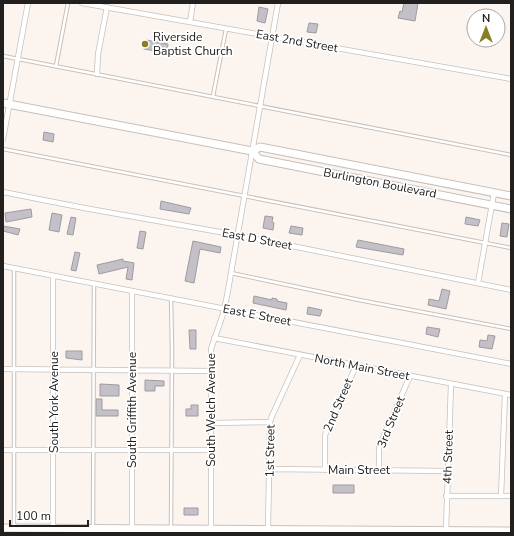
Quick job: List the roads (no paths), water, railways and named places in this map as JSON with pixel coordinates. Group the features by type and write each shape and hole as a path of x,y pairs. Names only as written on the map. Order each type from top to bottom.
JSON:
{"street":[{"path":"3,139 6,103 18,59 28,3"},
{"name":"East 2nd Street","path":"82,3 511,79"},
{"path":"190,22 193,3"},
{"name":"South Welch Avenue","path":"211,529 211,349 224,308 231,273 278,3"},
{"path":"97,74 98,54 107,7"},
{"name":"Burlington Boulevard","path":"6,103 252,152 259,159 511,209"},
{"name":"Burlington Boulevard","path":"252,152 260,147 511,196"},
{"name":"East D Street","path":"3,192 237,235 511,290"},
{"path":"478,283 494,193"},
{"name":"East E Street","path":"3,266 511,364"},
{"name":"South York Avenue","path":"53,276 53,531"},
{"name":"South Griffith Avenue","path":"132,291 132,529"},
{"name":"North Main Street","path":"214,338 511,395"},
{"name":"1st Street","path":"268,529 270,422 300,355"},
{"name":"2nd Street","path":"325,470 325,435 356,366"},
{"path":"3,369 211,371"},
{"name":"3rd Street","path":"379,470 379,447 410,376"},
{"name":"4th Street","path":"446,530 451,384"},
{"path":"501,496 505,394"},
{"path":"211,423 270,422"},
{"path":"3,450 211,450"},
{"name":"Main Street","path":"270,469 448,470"},
{"path":"446,496 511,496"},
{"path":"3,528 53,531 93,529 511,531"}],"lane":[{"path":"56,66 68,3"},
{"path":"213,96 226,28"},
{"path":"3,56 511,155"},
{"path":"3,149 511,248"},
{"path":"14,268 14,528"},
{"path":"231,273 358,300 511,329"},
{"path":"93,529 94,284"},
{"path":"171,298 171,529"}],"place":[{"name":"Riverside Baptist Church","path":"145,44"}]}
